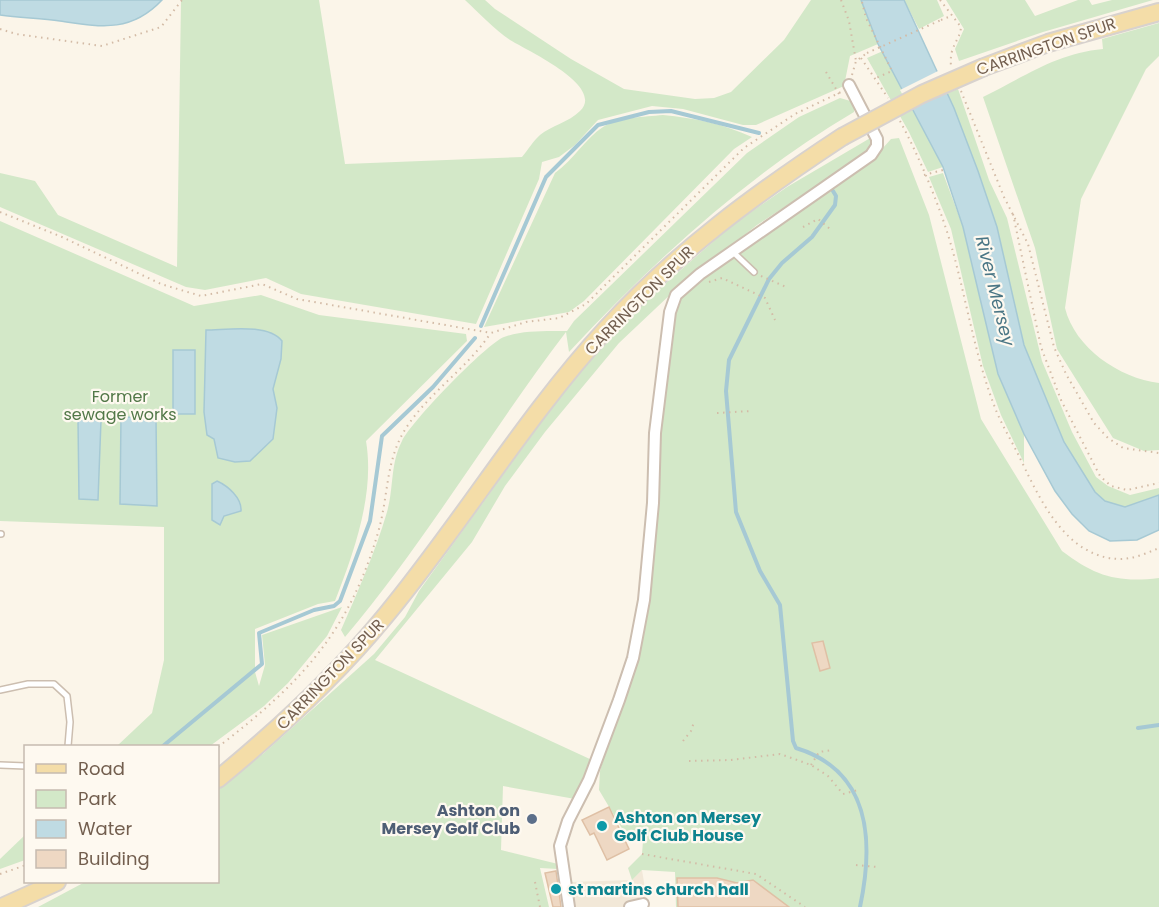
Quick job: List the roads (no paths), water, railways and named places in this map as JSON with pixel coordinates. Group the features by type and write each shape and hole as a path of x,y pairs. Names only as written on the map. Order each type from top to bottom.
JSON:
{"main road":[{"name":"CARRINGTON SPUR","path":"219,778 293,715 336,673 387,615 559,384 607,327 723,219 842,137 922,94 1048,43 1159,12"},
{"path":"2,907 55,883"}],"street":[{"path":"569,907 560,846 568,820 581,798 593,768 633,658 644,600 653,503 656,424 670,312 676,295 875,150 878,143 873,129 849,86"},
{"path":"630,907 643,904"}],"lane":[{"path":"733,252 754,272"},
{"path":"0,690 28,684 54,684 67,696 70,722 68,745"},
{"path":"0,765 24,766"}],"water":[{"path":"0,0 162,0 139,18 127,23 102,26 0,15"},
{"name":"River Mersey","path":"861,0 904,0 954,108 997,227 1024,345 1064,442 1095,492 1105,501 1125,507 1159,495 1159,530 1137,540 1110,541 1089,531 1072,514 1055,491 1024,434 998,374 963,227 943,167 878,44"},
{"path":"206,330 257,330 276,335 282,341 281,359 273,389 277,408 273,439 250,461 235,462 218,458 214,439 207,435 204,412"},
{"path":"173,350 195,350 195,414 173,414"},
{"path":"121,417 156,418 157,506 120,504"},
{"path":"78,420 101,420 98,500 79,499"},
{"path":"217,481 234,493 241,506 241,511 224,516 220,525 212,520 212,484"}],"waterway":[{"path":"481,326 546,177 598,125 649,112 671,111 759,133"},
{"path":"833,191 836,196 835,205 812,237 782,263 769,279 729,360 726,391 736,512 760,571 780,605 793,741 796,748 821,759 840,773 853,791 861,811 866,834 866,858 860,907"},
{"path":"164,745 262,664 259,633 314,610 334,606 340,601 370,521 382,436 433,387 475,338"},
{"path":"1138,728 1159,725"}],"place":[{"name":"Ashton on Mersey Golf Club","path":"532,819"},
{"name":"Ashton on Mersey Golf Club House","path":"602,826"},
{"name":"st martins church hall","path":"556,889"}],"park label":[{"name":"Former sewage works","path":"120,405"}]}
